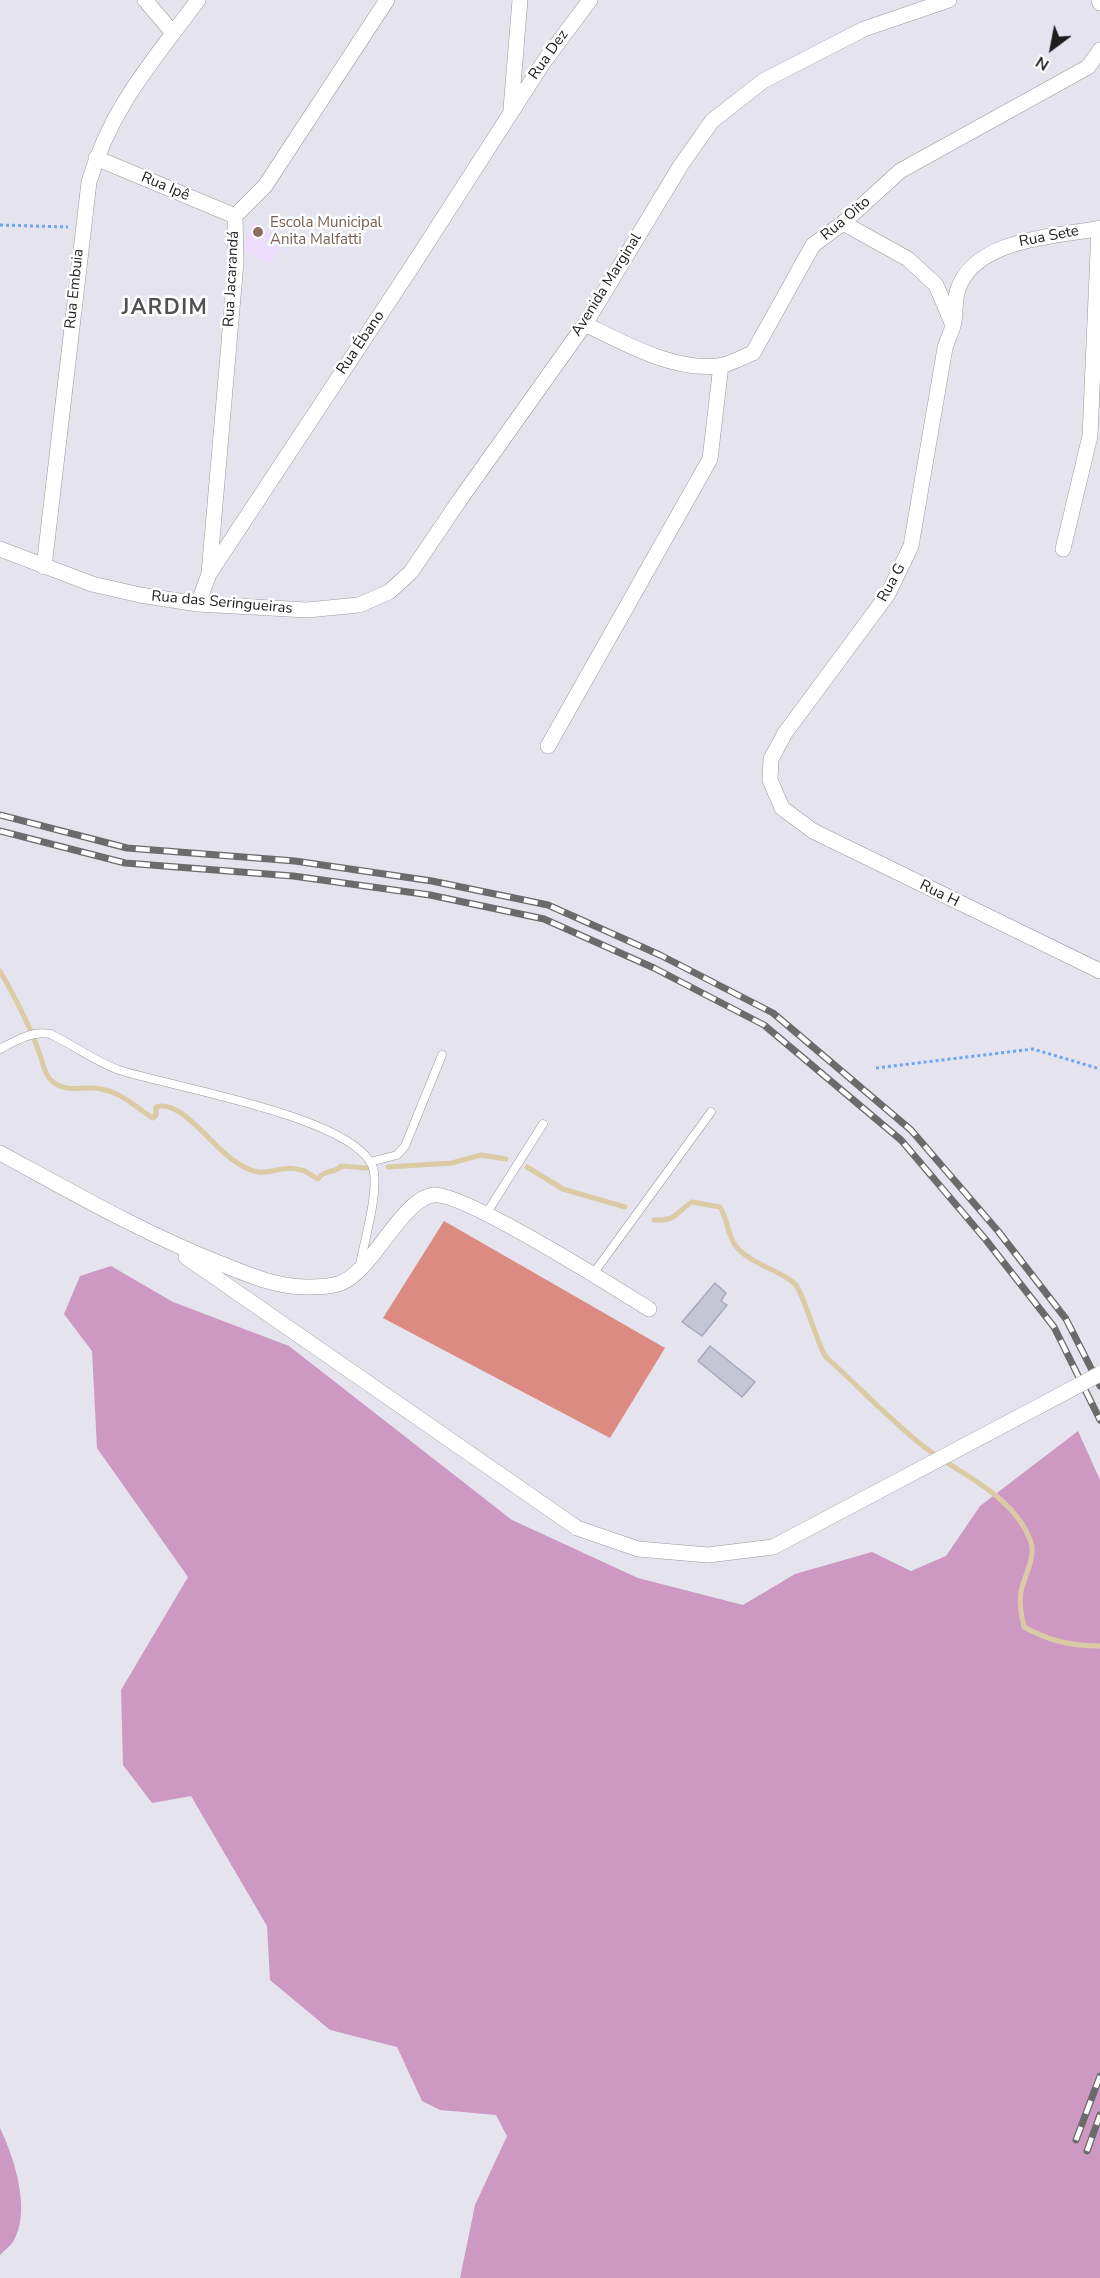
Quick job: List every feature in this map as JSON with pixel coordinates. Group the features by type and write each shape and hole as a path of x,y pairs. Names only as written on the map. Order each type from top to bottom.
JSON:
{"street":[{"path":"145,0 173,33"},
{"name":"Rua Embuia","path":"44,567 89,182 96,158 122,103 198,0"},
{"name":"Rua Jacarandá","path":"198,604 209,574 236,262 235,216 265,186 387,0"},
{"path":"511,112 520,0"},
{"name":"Rua Dez","path":"511,112 543,63 590,0"},
{"name":"Avenida Marginal","path":"307,610 359,605 389,592 411,573 459,501 585,324 681,165 712,121 763,81 844,39 864,29 949,0"},
{"name":"Rua Oito","path":"585,324 654,357 681,363 722,365 753,353 813,245 843,224 900,171 1088,67 1100,50"},
{"name":"Rua Ébano","path":"209,574 511,112"},
{"name":"Rua Ipê","path":"96,158 235,216"},
{"path":"843,224 915,265 936,285 953,326"},
{"path":"1063,549 1090,436 1100,228"},
{"name":"Rua Sete","path":"953,326 958,289 969,273 988,255 1014,243 1100,228"},
{"name":"Rua G","path":"782,808 770,780 771,759 785,733 888,594 911,546 945,348 953,326"},
{"path":"548,746 710,459 722,365"},
{"name":"Rua das Seringueiras","path":"0,549 92,584 140,595 198,604 307,610"},
{"name":"Rua H","path":"782,808 813,831 1100,971"},
{"path":"0,1153 164,1241 577,1528 638,1549 708,1555 772,1547 1100,1374"},
{"path":"164,1241 282,1286 312,1287 340,1284 359,1269 416,1203 432,1195 445,1196 486,1214 593,1274 649,1309"}],"lane":[{"path":"0,1049 20,1038 42,1032 116,1069 312,1124 339,1136 363,1152 370,1162 375,1183 359,1269"},
{"path":"370,1162 397,1155 405,1146 442,1055"},
{"path":"593,1274 711,1112"},
{"path":"486,1214 543,1124"}],"path":[{"path":"0,225 82,228"},
{"path":"876,1068 1033,1049 1100,1070"}],"shaded area":[{"name":"Escola Municipal Anita Malfatti","path":"251,221 284,243 270,264 244,250"},
{"path":"444,1221 665,1348 610,1438 383,1318"},
{"path":"111,1266 173,1302 289,1346 512,1520 638,1578 743,1605 795,1574 872,1552 911,1571 946,1556 980,1506 1078,1431 1100,1480 1100,2278 460,2278 475,2205 507,2136 496,2115 440,2110 422,2101 397,2047 330,2030 270,1980 267,1926 191,1796 152,1803 123,1765 121,1690 188,1577 97,1448 92,1351 64,1314 80,1276"},
{"path":"0,2128 11,2154 19,2184 21,2215 13,2242 0,2255"}],"building":[{"path":"715,1283 726,1293 721,1301 727,1305 702,1336 682,1322"},
{"path":"710,1346 755,1382 742,1397 698,1361"}],"waterway":[{"path":"0,971 28,1024 47,1074 59,1086 109,1091 153,1118 156,1115 156,1107 173,1108 191,1120 229,1157 253,1171 296,1169 305,1171 318,1179 323,1174 341,1166 367,1168"},
{"path":"388,1167 452,1163 481,1155 506,1159"},
{"path":"527,1167 563,1189 625,1207"},
{"path":"654,1220 672,1218 692,1202 720,1207 735,1245 755,1262 788,1278 798,1288 825,1356 923,1446 999,1498 1023,1525 1032,1548 1031,1560 1020,1596 1024,1627 1061,1642 1100,1646"}],"railway":[{"path":"0,815 127,848 295,861 432,881 548,905 660,955 773,1013 911,1130 998,1231 1066,1319 1100,1386"},
{"path":"0,831 125,863 293,876 430,895 544,919 654,968 764,1025 901,1140 986,1240 1054,1327 1100,1420"},
{"path":"1076,2140 1100,2076"},
{"path":"1087,2151 1100,2115"}],"place":[{"name":"Escola Municipal Anita Malfatti","path":"258,232"}],"district":[{"name":"JARDIM","path":"165,309"}]}
